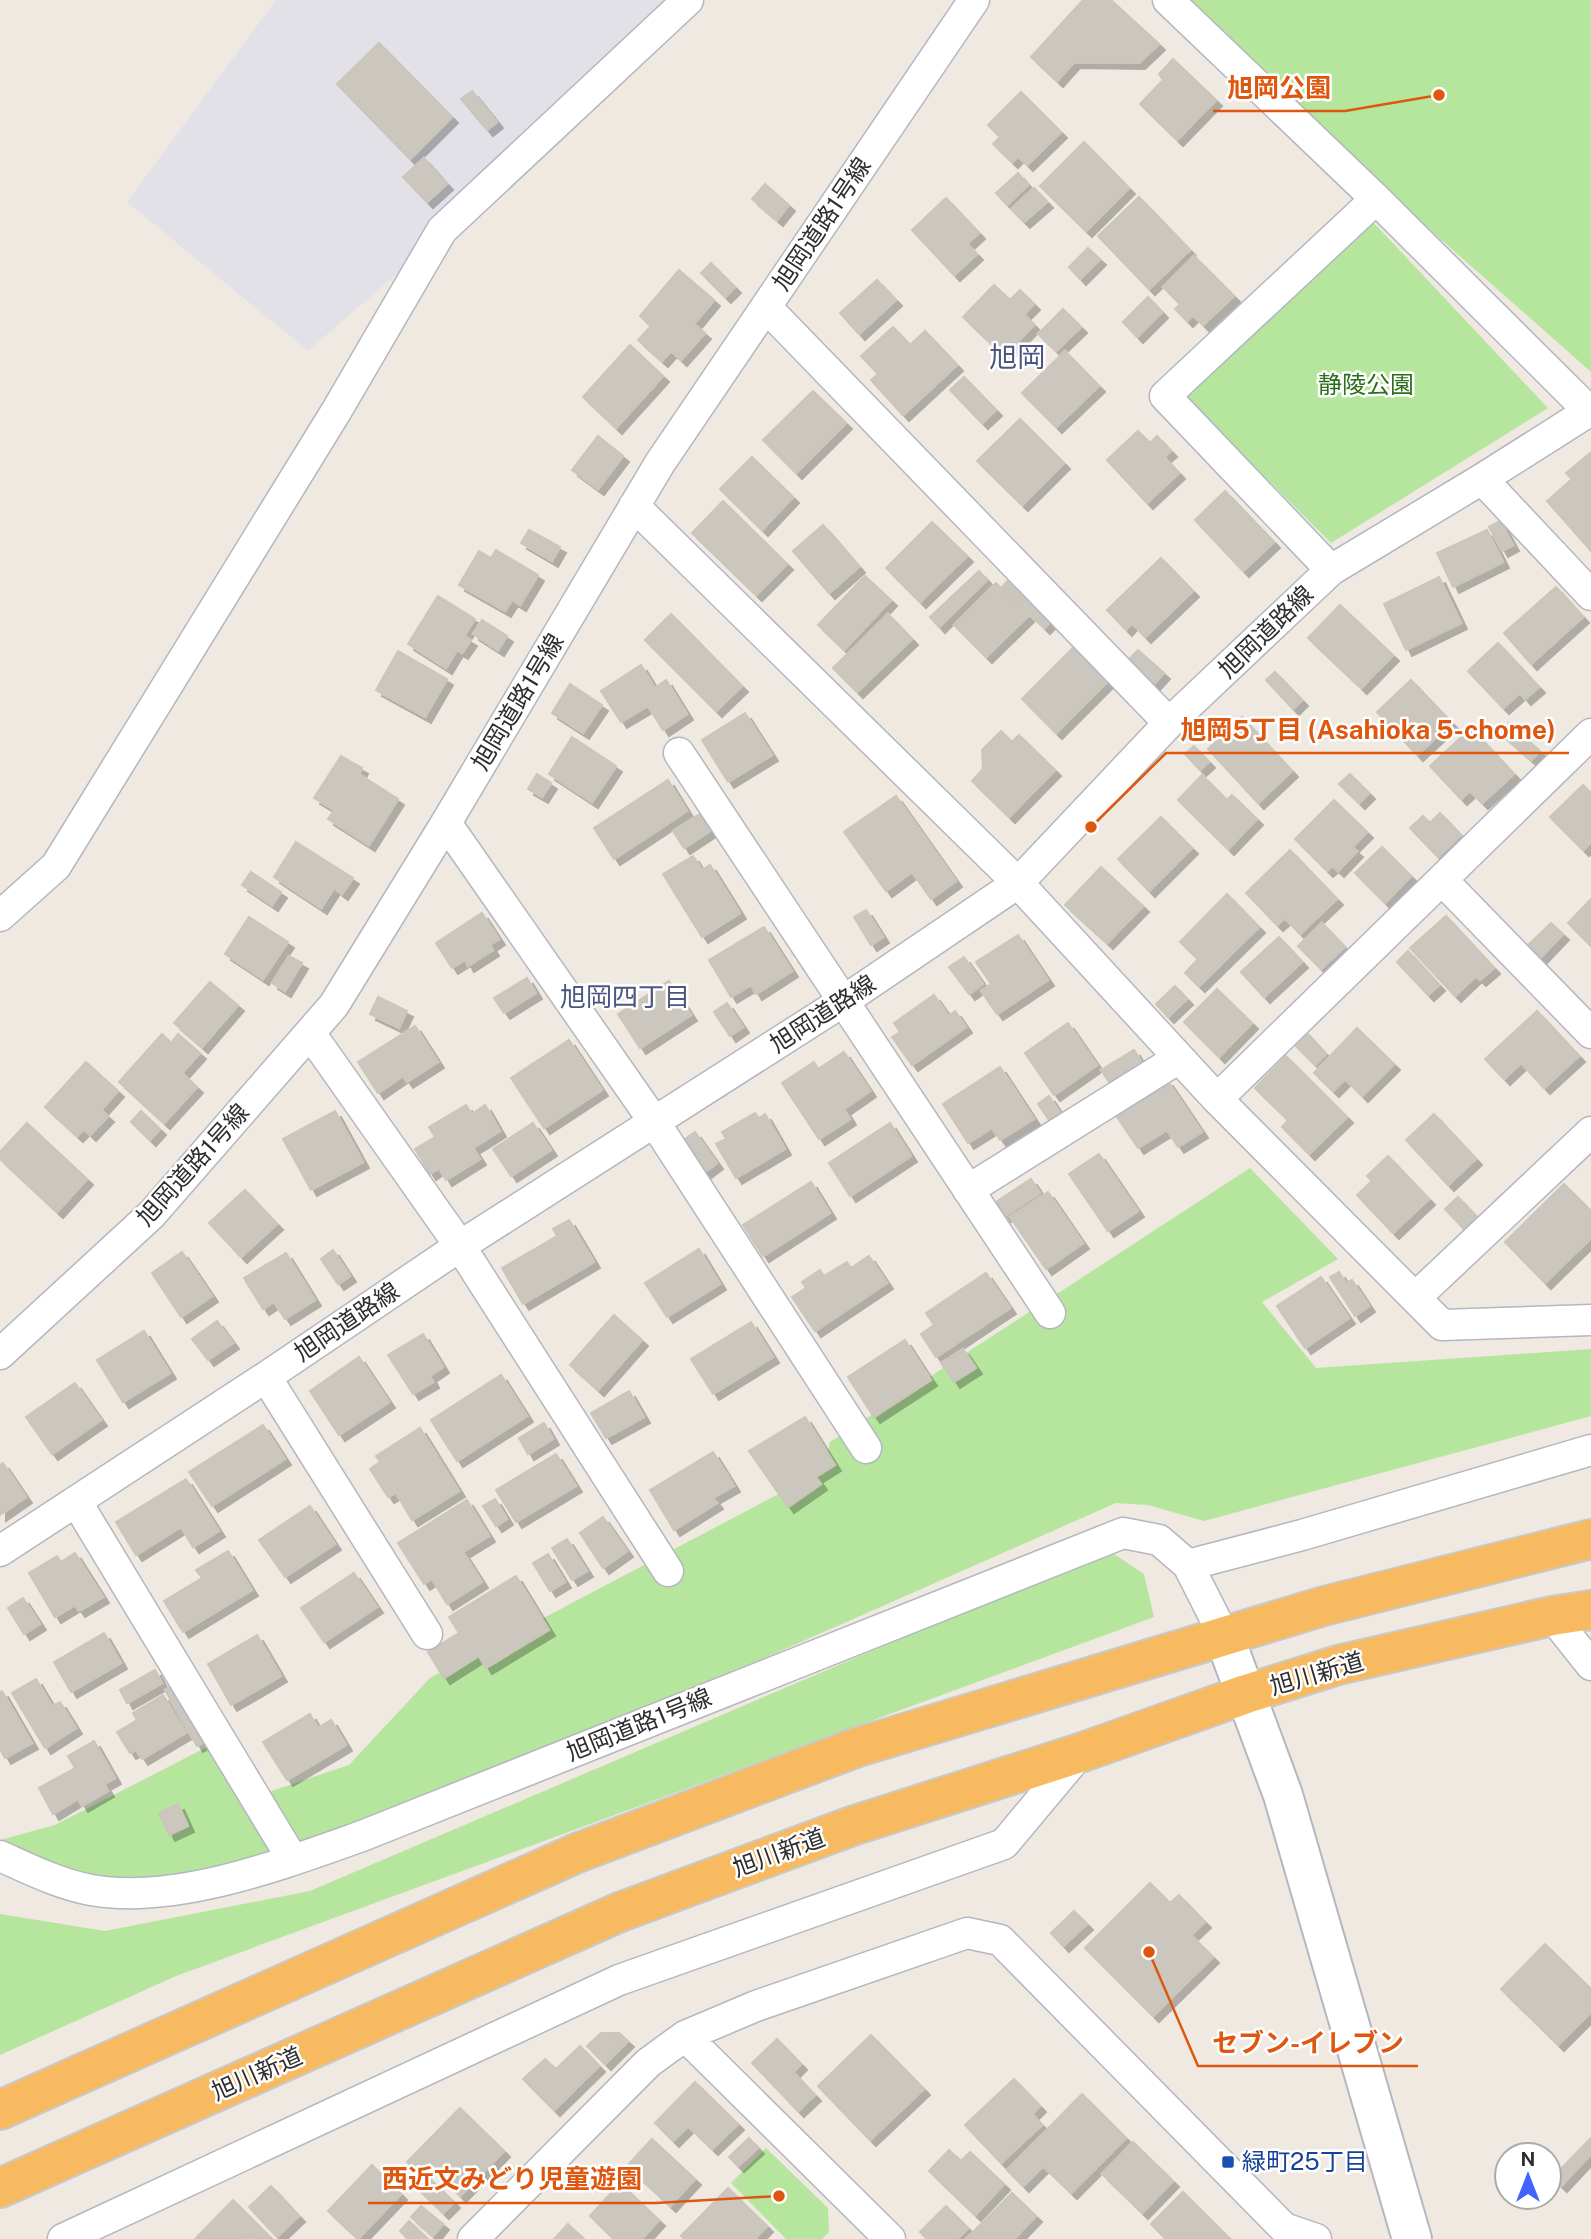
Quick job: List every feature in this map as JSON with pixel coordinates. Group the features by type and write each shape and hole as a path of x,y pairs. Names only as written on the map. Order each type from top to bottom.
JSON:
{"highway":[{"path":"0,2110 577,1853 855,1748 1324,1606 1591,1539"},
{"name":"旭川新道","path":"0,2188 620,1912 852,1826 1080,1753 1246,1694 1338,1665 1552,1616 1591,1610"}],"main road":[{"path":"1224,1636 1283,1795 1408,2238"}],"street":[{"path":"0,916 56,866 337,410 442,230 688,0"},
{"name":"旭岡道路1号線","path":"0,1354 152,1214 334,1005 446,823 660,463 974,0"},
{"path":"1168,0 1376,199 1590,410"},
{"path":"1331,570 1165,396 1376,199"},
{"path":"766,307 1170,723"},
{"name":"旭岡道路線","path":"0,1551 460,1247 842,1002 1018,883 1170,723 1331,570 1590,410"},
{"path":"1482,479 1591,595"},
{"path":"634,506 1018,883 1217,1099 1442,1325 1591,1320"},
{"path":"1217,1099 1591,734"},
{"path":"679,753 1050,1312"},
{"path":"446,823 654,1124 866,1448"},
{"path":"1442,880 1591,1032"},
{"path":"310,1033 460,1247 668,1571"},
{"path":"968,1189 1179,1058"},
{"path":"1416,1297 1591,1132"},
{"path":"266,1377 427,1634"},
{"path":"1188,1565 1302,1535 1591,1450"},
{"path":"76,1501 293,1860"},
{"name":"旭岡道路1号線","path":"0,1856 40,1874 90,1889 148,1894 205,1884 293,1860 375,1830 1122,1532 1159,1540 1188,1565 1224,1636"},
{"path":"1552,1616 1591,1665"},
{"path":"64,2239 620,1980 1004,1844 1080,1753"},
{"path":"473,2239 648,2063 685,2036 755,2007 967,1933 1000,1940 1279,2234 1316,2239"},
{"path":"685,2036 872,2233"}],"shaded area":[{"path":"276,0 700,0 554,137 308,351 127,202"}],"green space":[{"path":"1188,0 1591,0 1591,372 1385,190"},
{"name":"静陵公園","path":"1371,220 1548,408 1331,543 1185,397"},
{"path":"1250,1168 1338,1259 1262,1302 1316,1368 1591,1349 1591,1416 1204,1521 1148,1505 1116,1503 362,1836 148,1894 0,1856 0,1840 55,1825 211,1745 245,1800 349,1765 430,1678 824,1470 830,1442"},
{"path":"1108,1550 1144,1574 1154,1617 176,1976 0,2055 0,1914 105,1931 310,1891"},
{"path":"766,2148 828,2208 829,2232 822,2239 786,2239 731,2183"}],"building":[{"path":"1083,0 1111,0 1159,44 1139,63 1074,62 1057,81 1031,57"},
{"path":"379,43 452,117 410,159 337,84"},
{"path":"1173,59 1216,100 1177,140 1140,104 1163,80 1159,74"},
{"path":"472,91 497,122 487,130 461,99"},
{"path":"1021,92 1061,132 1027,165 1018,156 1012,162 993,144 1000,137 988,125"},
{"path":"1084,142 1129,188 1086,231 1040,186"},
{"path":"424,158 447,184 427,202 403,177"},
{"path":"1018,173 1028,185 1007,205 996,193"},
{"path":"765,184 789,205 777,220 752,199"},
{"path":"1034,188 1047,202 1024,222 1011,209"},
{"path":"1139,197 1190,250 1149,289 1098,236"},
{"path":"946,198 979,233 967,244 977,254 954,275 912,230"},
{"path":"1088,248 1100,259 1080,279 1069,267"},
{"path":"1194,256 1234,296 1203,325 1193,315 1187,321 1175,309 1180,304 1163,287"},
{"path":"711,263 735,287 725,297 701,273"},
{"path":"679,270 714,300 694,324 705,333 681,360 671,351 662,361 638,340 651,326 640,316"},
{"path":"877,280 896,300 859,334 840,313"},
{"path":"994,285 1010,300 1020,290 1034,304 1024,314 1034,325 1004,356 963,317"},
{"path":"1148,297 1162,312 1137,337 1123,322"},
{"path":"1063,309 1081,327 1056,351 1038,334"},
{"path":"893,327 910,345 925,331 957,365 903,415 871,380 878,374 861,356"},
{"path":"630,345 663,376 616,428 583,397"},
{"path":"1065,351 1099,386 1056,427 1022,393"},
{"path":"964,377 996,410 982,423 950,390"},
{"path":"813,391 846,423 796,473 763,440"},
{"path":"1020,419 1064,463 1022,505 977,461"},
{"path":"1138,431 1150,443 1157,436 1171,451 1164,457 1179,473 1147,503 1107,460"},
{"path":"598,436 623,456 598,489 572,470"},
{"path":"1590,453 1591,551 1547,501 1572,479 1566,473"},
{"path":"752,457 793,497 762,530 720,489"},
{"path":"1225,491 1274,542 1243,571 1195,520"},
{"path":"723,501 787,564 756,595 692,533"},
{"path":"1500,521 1513,545 1502,551 1489,527"},
{"path":"932,522 967,556 920,602 886,568"},
{"path":"823,525 859,567 829,593 793,551"},
{"path":"529,530 560,547 552,561 521,543"},
{"path":"1487,530 1503,562 1453,587 1437,553"},
{"path":"496,550 538,575 520,605 512,600 505,611 459,585 479,551 491,558"},
{"path":"1161,558 1193,591 1145,637 1132,623 1126,630 1107,610"},
{"path":"979,571 987,580 939,627 930,617"},
{"path":"865,576 891,600 844,650 818,625"},
{"path":"1012,576 1055,617 1044,628 1002,587"},
{"path":"1439,577 1461,623 1406,650 1384,604"},
{"path":"996,583 1028,616 986,657 954,625"},
{"path":"1556,587 1583,617 1531,664 1504,633"},
{"path":"438,596 475,619 464,636 471,640 462,653 457,650 446,668 408,644"},
{"path":"1340,605 1393,655 1361,688 1308,638"},
{"path":"671,614 742,686 716,711 645,640"},
{"path":"888,614 912,639 857,692 833,668"},
{"path":"482,620 507,636 498,650 473,634"},
{"path":"1498,643 1539,687 1525,699 1520,693 1503,708 1468,671"},
{"path":"1074,647 1108,681 1056,733 1022,699"},
{"path":"1138,650 1164,673 1153,685 1127,661"},
{"path":"398,651 447,679 425,717 376,690"},
{"path":"641,665 655,688 666,680 687,714 663,730 648,706 621,722 601,691"},
{"path":"1275,672 1302,700 1293,709 1266,680"},
{"path":"1411,680 1452,723 1417,755 1377,712"},
{"path":"570,684 602,705 583,733 552,713"},
{"path":"745,713 772,755 728,782 702,740"},
{"path":"1242,717 1292,771 1258,803 1208,749"},
{"path":"1509,723 1540,751 1531,760 1500,733"},
{"path":"1471,728 1514,774 1482,803 1470,791 1461,799 1430,766"},
{"path":"1001,731 1012,742 1019,735 1055,770 1009,817 972,781 983,769 982,750"},
{"path":"572,737 616,766 592,802 549,774"},
{"path":"1194,746 1209,762 1200,770 1185,754"},
{"path":"341,756 362,768 359,774 398,799 369,845 328,819 334,810 314,798"},
{"path":"537,774 551,783 542,797 528,789"},
{"path":"1350,774 1369,793 1359,803 1339,784"},
{"path":"1202,775 1227,800 1232,795 1257,819 1228,849 1178,800"},
{"path":"668,780 687,811 614,859 594,828"},
{"path":"1583,785 1591,793 1591,842 1583,850 1550,817"},
{"path":"896,796 956,881 931,899 912,872 886,891 844,832"},
{"path":"1334,800 1367,832 1352,847 1357,851 1338,871 1333,866 1327,871 1295,839"},
{"path":"1440,813 1461,835 1438,857 1410,828 1423,816 1430,823"},
{"path":"700,814 710,831 684,848 673,831"},
{"path":"1161,817 1192,848 1149,891 1118,859"},
{"path":"296,842 353,878 342,894 334,888 321,908 274,877"},
{"path":"1382,847 1411,876 1385,903 1355,873"},
{"path":"1290,850 1337,899 1300,934 1285,918 1277,925 1246,893"},
{"path":"693,856 702,870 710,865 740,913 702,937 663,874"},
{"path":"1101,867 1143,906 1107,943 1065,905"},
{"path":"251,872 281,892 272,905 242,885"},
{"path":"1227,894 1259,927 1199,986 1185,973 1198,959 1180,942"},
{"path":"1591,899 1591,946 1568,923"},
{"path":"866,910 883,937 871,945 854,917"},
{"path":"482,913 499,939 490,945 493,950 468,966 465,960 452,968 436,943"},
{"path":"1446,916 1494,968 1480,980 1476,976 1455,996 1410,948"},
{"path":"249,917 288,942 263,979 225,954"},
{"path":"1322,923 1345,947 1321,969 1298,946"},
{"path":"1551,923 1563,934 1539,959 1526,947"},
{"path":"764,927 792,971 756,994 751,985 731,997 709,960"},
{"path":"1018,935 1048,980 997,1014 981,991 991,984 976,962"},
{"path":"1279,937 1302,962 1264,997 1241,972"},
{"path":"1408,951 1439,985 1428,995 1397,962"},
{"path":"289,956 302,963 285,991 272,983"},
{"path":"964,957 983,984 969,994 949,967"},
{"path":"527,978 536,993 504,1013 494,998"},
{"path":"669,981 691,1015 640,1048 618,1014"},
{"path":"210,982 238,1005 202,1047 174,1023"},
{"path":"1175,986 1187,999 1168,1017 1156,1004"},
{"path":"1217,989 1252,1023 1219,1057 1184,1022"},
{"path":"934,995 949,1016 955,1011 966,1027 912,1065 892,1037 900,1032 894,1023"},
{"path":"378,997 407,1011 399,1028 370,1014"},
{"path":"727,1003 743,1027 730,1036 714,1012"},
{"path":"1537,1011 1579,1056 1544,1088 1521,1063 1504,1079 1485,1059"},
{"path":"1068,1023 1097,1065 1054,1095 1025,1053"},
{"path":"415,1026 438,1062 407,1082 403,1076 378,1093 358,1062"},
{"path":"1357,1028 1394,1064 1362,1096 1345,1079 1333,1091 1314,1073"},
{"path":"1304,1030 1326,1054 1315,1065 1292,1042"},
{"path":"162,1034 171,1043 178,1034 200,1053 182,1073 197,1087 164,1123 119,1082"},
{"path":"569,1040 602,1090 544,1128 511,1078"},
{"path":"1134,1050 1143,1065 1111,1085 1101,1070"},
{"path":"844,1052 870,1091 844,1109 850,1119 819,1139 782,1083 814,1062 818,1069"},
{"path":"1286,1056 1347,1117 1309,1154 1282,1127 1288,1120 1255,1088"},
{"path":"86,1062 118,1091 101,1110 108,1116 90,1135 84,1129 77,1136 45,1107"},
{"path":"1000,1067 1034,1119 1000,1140 992,1128 968,1143 943,1104"},
{"path":"1167,1080 1202,1132 1178,1147 1167,1130 1138,1148 1115,1114"},
{"path":"1049,1096 1062,1116 1051,1123 1038,1104"},
{"path":"466,1105 472,1114 485,1105 500,1131 473,1148 480,1159 446,1180 439,1168 430,1174 415,1149 435,1137 429,1127"},
{"path":"141,1111 160,1129 150,1140 131,1122"},
{"path":"335,1111 363,1162 311,1190 283,1139"},
{"path":"755,1113 759,1118 765,1114 785,1149 736,1178 716,1144 726,1139 722,1132"},
{"path":"1434,1114 1476,1159 1448,1185 1406,1140"},
{"path":"27,1123 87,1179 57,1212 0,1159 0,1152"},
{"path":"533,1123 551,1150 511,1176 493,1149"},
{"path":"890,1123 911,1156 850,1196 829,1163"},
{"path":"695,1132 717,1163 704,1173 682,1141"},
{"path":"1099,1154 1138,1211 1108,1231 1069,1174"},
{"path":"1388,1156 1429,1199 1393,1233 1357,1195 1372,1181 1367,1176"},
{"path":"1031,1179 1040,1193 1005,1216 996,1202"},
{"path":"811,1182 830,1213 763,1256 743,1225"},
{"path":"1564,1184 1591,1211 1591,1238 1545,1283 1505,1242"},
{"path":"245,1190 277,1224 241,1257 209,1223"},
{"path":"1048,1192 1083,1243 1046,1269 1010,1217"},
{"path":"1458,1197 1479,1219 1466,1231 1445,1209"},
{"path":"569,1220 594,1262 523,1304 502,1268 557,1236 553,1229"},
{"path":"699,1249 720,1284 667,1317 645,1283"},
{"path":"333,1250 350,1276 338,1284 321,1259"},
{"path":"182,1252 212,1296 181,1317 152,1273"},
{"path":"286,1253 315,1300 285,1319 274,1302 263,1309 244,1278"},
{"path":"869,1256 887,1283 815,1331 792,1297 806,1288 802,1282 820,1270 824,1276 847,1262 851,1268"},
{"path":"1339,1272 1346,1283 1352,1280 1369,1306 1355,1316 1330,1277"},
{"path":"986,1273 1010,1308 936,1357 921,1334 934,1325 926,1313"},
{"path":"1321,1277 1349,1318 1305,1348 1277,1306"},
{"path":"614,1315 642,1340 598,1390 570,1365"},
{"path":"217,1321 233,1343 208,1360 192,1339"},
{"path":"751,1322 773,1357 713,1394 691,1359"},
{"path":"144,1331 170,1373 123,1402 97,1360"},
{"path":"423,1334 443,1367 430,1376 433,1382 413,1394 388,1355"},
{"path":"905,1340 931,1380 874,1417 848,1377"},
{"path":"963,1349 976,1368 954,1382 941,1363"},
{"path":"359,1357 389,1402 339,1435 310,1391"},
{"path":"501,1375 527,1416 457,1461 431,1420"},
{"path":"75,1383 101,1420 52,1454 26,1417"},
{"path":"629,1391 644,1417 606,1438 591,1413"},
{"path":"805,1417 835,1465 816,1477 821,1484 788,1507 749,1451"},
{"path":"544,1423 553,1439 528,1454 519,1438"},
{"path":"263,1425 285,1459 212,1506 189,1472"},
{"path":"420,1428 459,1491 412,1520 396,1493 388,1497 370,1469 380,1462 376,1456"},
{"path":"713,1452 734,1486 713,1498 717,1503 674,1530 650,1490"},
{"path":"556,1454 576,1486 516,1522 496,1490"},
{"path":"3,1463 26,1497 0,1515 0,1465"},
{"path":"186,1479 219,1531 193,1547 181,1527 136,1555 116,1522"},
{"path":"495,1499 507,1519 496,1526 483,1506"},
{"path":"467,1500 489,1536 463,1552 482,1582 447,1604 432,1579 424,1584 398,1543"},
{"path":"310,1506 335,1544 285,1577 259,1540"},
{"path":"603,1517 627,1551 603,1568 580,1533"},
{"path":"567,1539 587,1571 572,1580 552,1548"},
{"path":"228,1551 252,1590 183,1632 164,1601 202,1578 196,1570"},
{"path":"75,1553 103,1597 79,1611 75,1605 55,1617 29,1573 57,1556 61,1562"},
{"path":"548,1554 565,1582 550,1591 533,1563"},
{"path":"354,1573 377,1607 324,1642 301,1608"},
{"path":"516,1576 549,1630 486,1668 479,1656 444,1678 428,1652 459,1633 449,1617"},
{"path":"23,1598 40,1624 24,1634 8,1608"},
{"path":"104,1633 121,1663 71,1692 54,1662"},
{"path":"257,1635 281,1676 231,1705 208,1664"},
{"path":"155,1670 162,1683 127,1703 120,1690"},
{"path":"36,1679 52,1706 60,1702 76,1728 45,1748 12,1693"},
{"path":"178,1682 210,1739 197,1746 165,1690"},
{"path":"2,1691 32,1743 5,1758 0,1749"},
{"path":"163,1695 186,1733 142,1759 136,1750 130,1753 117,1732 137,1720 133,1713"},
{"path":"310,1714 318,1728 331,1720 346,1745 287,1780 263,1742"},
{"path":"94,1741 115,1778 104,1784 108,1791 82,1806 78,1799 53,1814 39,1788 75,1768 68,1756"},
{"path":"178,1804 188,1826 169,1835 159,1813"},
{"path":"1150,1883 1170,1903 1179,1895 1205,1922 1191,1935 1213,1957 1153,2016 1085,1948"},
{"path":"1074,1911 1087,1924 1063,1946 1051,1933"},
{"path":"1545,1944 1591,1989 1591,2012 1558,2045 1501,1989"},
{"path":"601,2033 619,2033 628,2041 605,2064 587,2046"},
{"path":"871,2035 924,2089 870,2140 818,2086"},
{"path":"777,2039 801,2064 793,2072 815,2095 798,2111 752,2063"},
{"path":"580,2046 599,2066 554,2110 523,2079 545,2059 556,2069"},
{"path":"1014,2079 1040,2106 1032,2114 1042,2125 1001,2163 965,2125"},
{"path":"695,2082 738,2124 712,2149 688,2126 673,2141 655,2123"},
{"path":"1082,2094 1126,2138 1071,2193 1043,2166 1023,2186 1007,2170"},
{"path":"460,2108 504,2151 460,2196 431,2167 422,2176 407,2162"},
{"path":"749,2138 758,2148 738,2166 729,2157"},
{"path":"1591,2138 1591,2154 1563,2184 1563,2167"},
{"path":"652,2139 695,2179 670,2206 627,2166"},
{"path":"1133,2142 1173,2181 1142,2213 1102,2174"},
{"path":"949,2150 961,2161 970,2152 1004,2184 975,2215 929,2171"},
{"path":"372,2165 401,2194 358,2239 328,2211"},
{"path":"428,2177 454,2202 443,2213 417,2188"},
{"path":"620,2183 659,2220 642,2239 614,2239 590,2216"},
{"path":"271,2186 299,2216 277,2237 249,2207"},
{"path":"728,2188 767,2226 755,2239 685,2239 681,2236"},
{"path":"1183,2192 1228,2237 1226,2239 1166,2239 1151,2224"},
{"path":"1012,2193 1036,2216 1014,2239 966,2239"},
{"path":"233,2200 270,2237 195,2239"},
{"path":"421,2206 443,2224 433,2236 411,2217"},
{"path":"946,2206 968,2228 957,2239 927,2239 920,2232"},
{"path":"409,2221 428,2239 408,2239 400,2231"},
{"path":"568,2224 584,2239 554,2239"}],"place":[{"name":"旭岡公園","path":"1439,95"},
{"name":"旭岡5丁目 (Asahioka 5-chome)","path":"1091,827"},
{"name":"セブン-イレブン","path":"1149,1952"},
{"name":"緑町25丁目","path":"1228,2162"},
{"name":"西近文みどり児童遊園","path":"779,2196"}],"district":[{"name":"旭岡","path":"1017,357"},
{"name":"旭岡四丁目","path":"625,997"}]}
